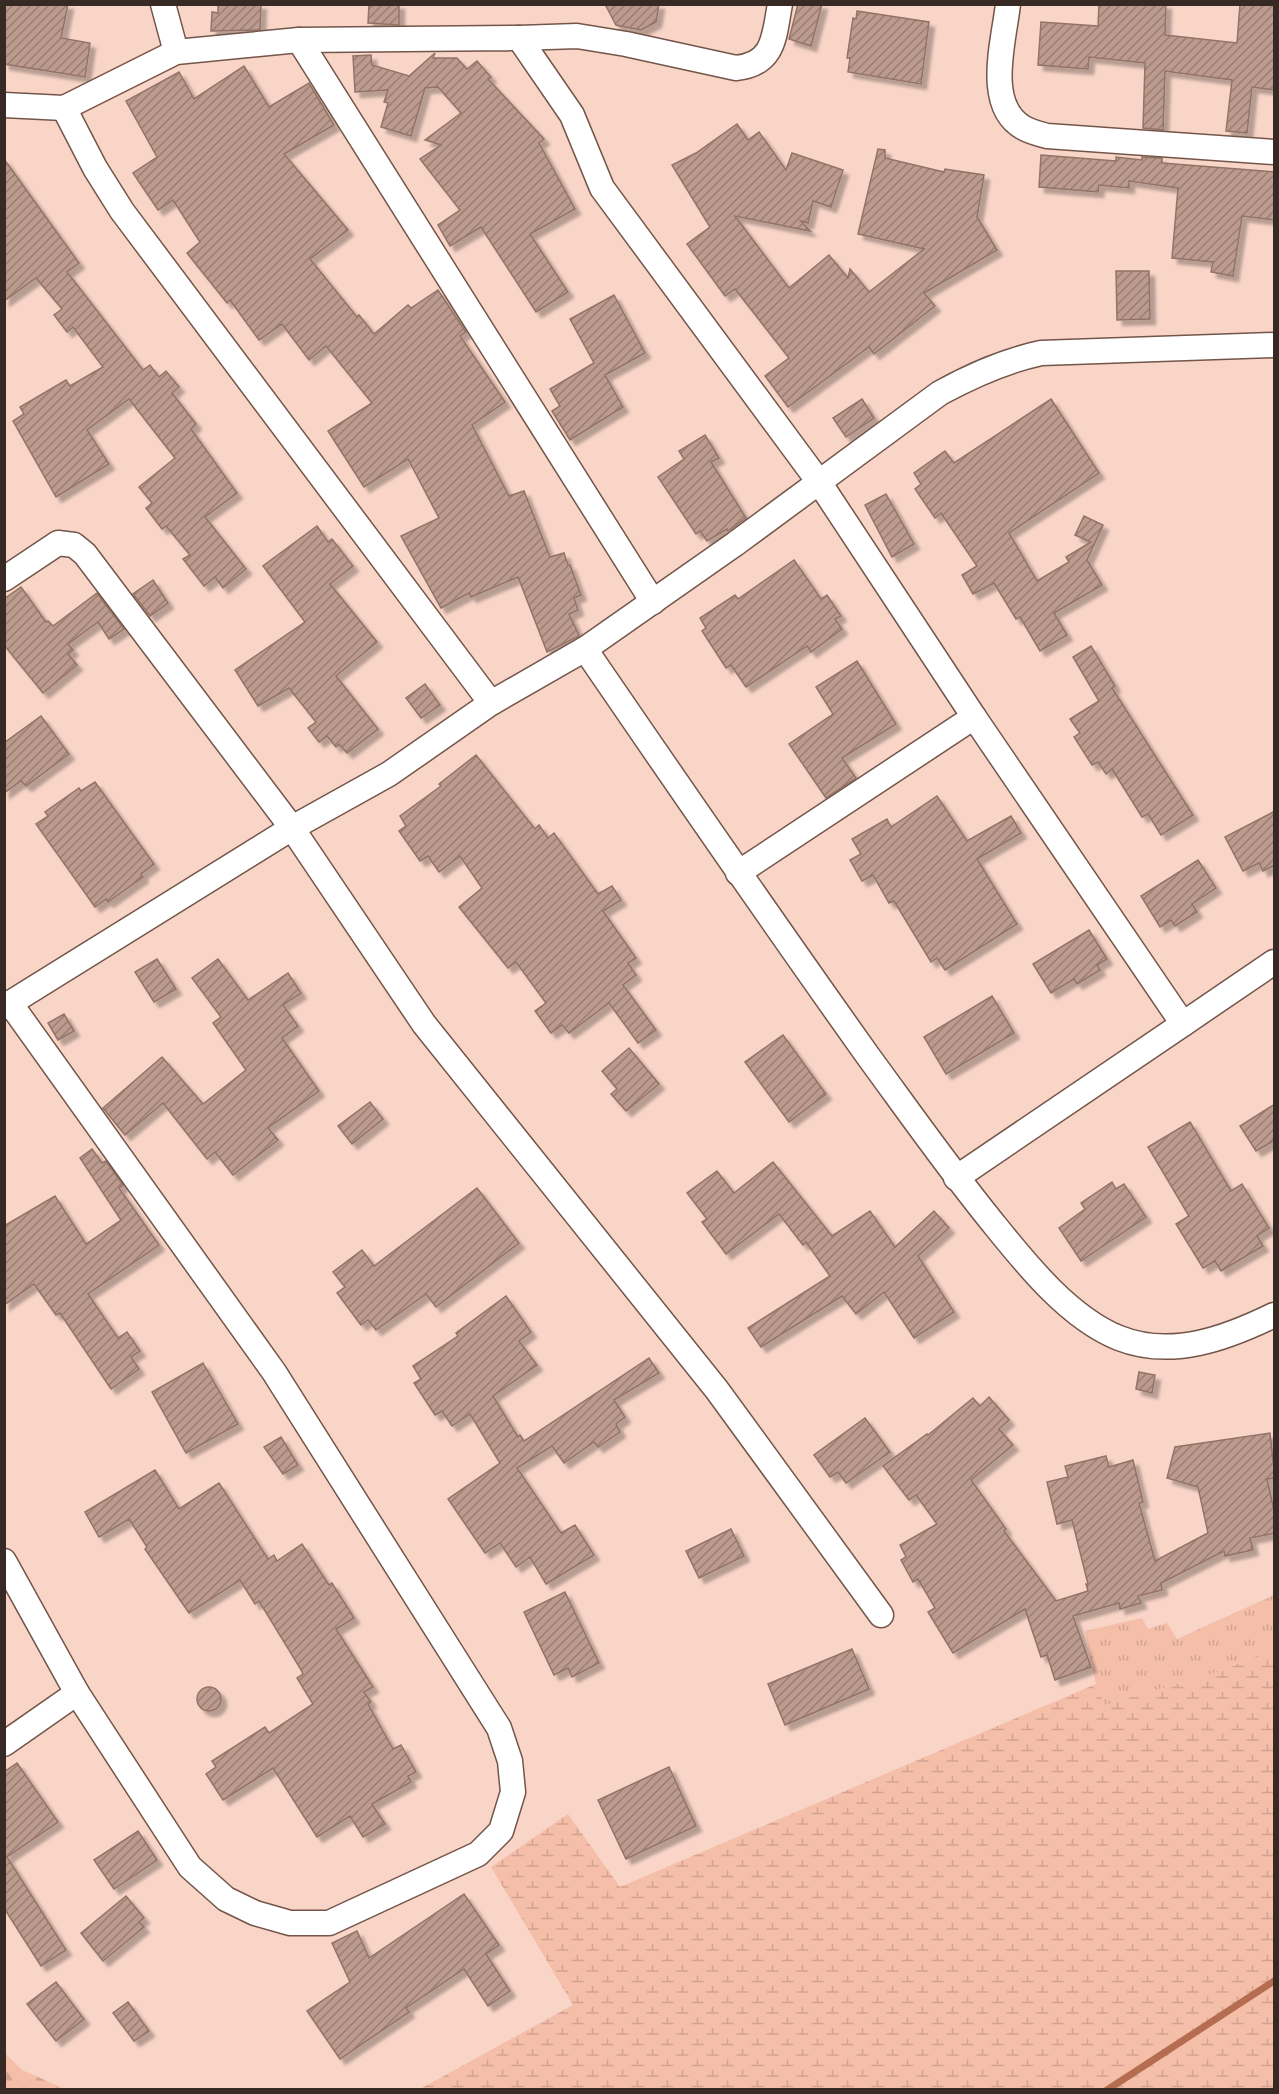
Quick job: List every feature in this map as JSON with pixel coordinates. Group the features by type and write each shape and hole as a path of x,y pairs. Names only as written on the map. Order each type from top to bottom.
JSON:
{"street":[{"path":"163,4 176,52"},
{"path":"4,105 64,108 176,52 299,40 577,36 626,44 736,68 751,66 762,60 769,51 780,4"},
{"path":"1008,4 999,85 1004,104 1013,119 1024,128 1047,136 1275,152"},
{"path":"519,38 572,116 602,188 819,482 974,717 1183,1023"},
{"path":"299,40 653,602"},
{"path":"64,108 95,168 122,211 491,703"},
{"path":"4,1561 77,1694 190,1867 226,1899 255,1913 290,1923 329,1923 478,1854 501,1831 513,1792 510,1761 499,1728 274,1372 7,1005 292,828 389,774 491,703 585,649 940,393 976,373 1010,359 1041,353 1275,345"},
{"path":"4,579 58,543 74,545 85,554 292,828 424,1024 717,1390 881,1614"},
{"path":"585,649 738,873 956,1178 1037,1278 1083,1316 1119,1338 1145,1344 1176,1346 1213,1342 1275,1315"},
{"path":"738,873 974,717"},
{"path":"956,1178 1275,962"},
{"path":"4,1744 77,1694"}],"green space":[{"path":"1274,1595 1274,1648 1224,1670 1105,1705 1096,1684 1085,1631 1142,1618 1148,1629 1167,1623 1177,1639"},
{"path":"1274,1648 1274,2089 420,2089 573,2005 491,1867 568,1814 620,1887 1096,1684 1105,1705 1224,1670"},
{"path":"4,2052 22,2070 65,2089 5,2089"}],"building":[{"path":"4,4 68,4 61,38 90,43 85,77 4,64"},
{"path":"218,4 261,4 260,30 211,31 212,12 218,13"},
{"path":"369,4 399,4 399,25 368,23"},
{"path":"605,4 659,4 656,22 641,30 616,25"},
{"path":"798,4 822,4 811,46 789,39"},
{"path":"1099,4 1166,4 1165,35 1237,43 1240,4 1275,4 1275,90 1252,87 1247,133 1226,131 1232,80 1165,71 1163,130 1143,128 1145,63 1089,57 1088,69 1038,65 1041,22 1098,26"},
{"path":"857,11 929,22 921,84 848,72 850,58 847,58 853,18 856,19"},
{"path":"435,53 433,58 457,58 467,69 477,61 491,77 488,79 544,139 539,143 575,209 530,234 568,292 536,312 481,227 450,246 438,225 460,210 420,159 441,145 425,140 461,113 438,87 425,88 411,136 381,127 388,103 384,102 388,90 355,92 353,56 371,55 372,65 409,76"},
{"path":"244,66 269,107 309,83 334,125 284,154 348,230 310,259 357,317 359,315 374,334 408,305 411,308 438,290 466,332 460,336 505,402 472,425 509,496 524,491 550,557 564,553 570,565 581,595 574,598 578,610 569,614 579,635 577,637 547,652 518,577 471,597 469,593 441,608 401,536 439,518 408,459 364,487 328,431 372,403 326,346 309,360 282,324 259,340 230,300 227,303 187,253 200,242 173,200 158,210 133,173 157,157 126,101 179,72 194,99"},
{"path":"737,124 748,140 759,132 786,170 792,153 843,170 831,207 813,201 808,223 801,221 810,231 735,216 789,288 829,255 848,278 850,269 869,292 924,249 858,234 878,149 885,150 885,158 944,172 945,169 984,175 977,217 997,250 924,293 935,306 874,354 869,347 788,407 765,376 789,358 735,289 725,296 687,244 710,227 672,165 696,153"},
{"path":"1041,155 1116,161 1116,157 1142,160 1142,157 1162,158 1162,163 1275,172 1275,220 1242,216 1233,276 1211,272 1213,262 1172,258 1178,188 1129,181 1129,188 1099,185 1098,192 1039,187"},
{"path":"4,159 79,263 67,272 143,370 150,365 159,377 166,371 179,387 172,393 196,424 191,429 237,493 205,517 246,569 223,588 215,577 204,586 183,559 190,555 166,526 162,529 146,508 152,503 139,487 175,458 129,399 87,430 109,464 56,497 13,421 24,414 20,407 66,380 70,386 103,367 73,327 67,332 54,315 62,309 36,278 4,301"},
{"path":"1116,271 1149,271 1150,319 1117,320"},
{"path":"614,295 645,353 605,375 623,407 570,440 552,411 560,406 550,389 594,363 570,319"},
{"path":"862,399 874,418 846,437 833,418"},
{"path":"1051,399 1099,473 1009,533 1037,581 1069,562 1066,557 1091,542 1075,535 1084,516 1103,525 1087,560 1102,585 1054,613 1067,635 1040,651 1020,617 1016,619 994,583 973,594 962,575 977,566 941,513 935,518 915,489 921,484 914,473 945,451 954,463"},
{"path":"705,435 719,458 711,462 746,518 728,531 727,529 707,541 700,531 696,534 658,477 684,459 679,451"},
{"path":"886,494 914,544 892,557 865,505"},
{"path":"317,526 328,542 332,539 353,566 330,584 377,642 336,676 378,729 347,753 339,744 336,747 327,736 319,742 308,728 316,722 289,688 258,706 235,670 305,622 263,566"},
{"path":"794,560 821,599 827,595 841,616 835,619 842,629 811,652 807,646 746,687 731,665 726,668 702,631 706,628 700,618 735,595 738,599"},
{"path":"153,580 168,603 150,616 133,594"},
{"path":"21,587 46,622 48,621 53,626 97,593 124,629 109,639 98,622 68,644 73,650 68,654 77,665 43,693 4,645 4,599"},
{"path":"1091,646 1115,686 1112,688 1193,815 1161,835 1148,814 1142,817 1112,769 1106,774 1098,762 1092,765 1074,737 1080,733 1070,719 1099,701 1073,657"},
{"path":"857,661 896,724 842,758 856,778 826,798 789,744 833,714 816,687"},
{"path":"425,684 440,705 421,718 406,698"},
{"path":"41,716 69,754 26,786 21,781 4,793 4,743"},
{"path":"476,755 535,829 539,825 548,838 554,833 598,894 612,886 621,900 603,911 636,958 628,963 636,975 623,985 656,1030 638,1043 609,1003 569,1033 562,1025 551,1033 535,1011 546,1003 516,962 508,968 459,907 482,888 460,856 439,872 428,856 420,861 399,831 406,826 400,816 441,786 439,784"},
{"path":"95,782 154,864 141,874 143,877 108,902 106,899 95,907 36,824 48,816 45,812 79,788 81,791"},
{"path":"937,796 967,841 1011,816 1021,833 977,859 1017,924 945,970 937,958 931,962 894,901 889,903 873,875 862,881 850,860 861,854 852,839 887,819 891,827"},
{"path":"1275,811 1275,865 1263,871 1259,863 1243,871 1225,837"},
{"path":"1198,860 1216,888 1192,904 1197,912 1175,926 1171,920 1160,927 1141,896"},
{"path":"1089,930 1107,959 1097,965 1100,970 1077,984 1074,979 1051,993 1033,964"},
{"path":"157,959 176,989 154,1002 135,972"},
{"path":"218,959 248,1000 288,973 301,993 283,1005 298,1026 282,1038 319,1091 268,1128 278,1140 233,1175 215,1152 207,1159 163,1103 125,1135 103,1108 162,1057 203,1104 246,1070 213,1023 221,1017 192,978"},
{"path":"992,996 1014,1033 946,1074 924,1037"},
{"path":"64,1014 74,1031 58,1040 48,1023"},
{"path":"783,1035 826,1094 789,1122 745,1062"},
{"path":"629,1048 659,1084 626,1111 611,1094 617,1089 602,1071"},
{"path":"370,1102 383,1119 352,1144 338,1126"},
{"path":"1275,1104 1275,1140 1256,1151 1240,1126"},
{"path":"1190,1122 1231,1191 1242,1184 1269,1228 1257,1236 1263,1246 1221,1271 1215,1261 1203,1268 1176,1224 1189,1216 1148,1147"},
{"path":"92,1149 102,1163 106,1161 123,1185 119,1188 159,1245 88,1294 118,1338 127,1332 140,1351 131,1357 139,1369 111,1389 60,1313 56,1315 34,1284 4,1305 4,1226 55,1196 86,1244 121,1220 80,1158"},
{"path":"773,1162 832,1236 870,1211 895,1247 934,1211 949,1228 918,1256 954,1312 914,1338 884,1292 856,1314 842,1296 761,1347 748,1328 830,1276 806,1242 803,1245 779,1214 726,1254 702,1222 707,1219 687,1193 717,1171 734,1193"},
{"path":"1112,1182 1116,1189 1124,1184 1146,1217 1081,1261 1059,1228 1085,1209 1081,1203"},
{"path":"477,1188 519,1243 436,1307 426,1294 376,1330 368,1320 361,1325 337,1293 345,1287 333,1272 362,1250 374,1266"},
{"path":"506,1296 531,1332 519,1341 537,1365 493,1396 518,1437 520,1435 524,1441 649,1358 659,1373 614,1400 625,1417 616,1424 620,1432 598,1447 594,1442 564,1463 552,1446 517,1468 561,1533 575,1525 594,1555 546,1584 530,1557 516,1567 500,1543 485,1553 448,1499 500,1463 470,1414 452,1426 442,1411 435,1415 414,1383 421,1379 413,1366 458,1336 456,1333"},
{"path":"203,1363 238,1424 186,1453 152,1392"},
{"path":"1139,1372 1155,1375 1152,1393 1136,1389"},
{"path":"989,1397 1009,1420 999,1429 1013,1445 971,1480 1006,1529 1004,1531 1056,1601 1088,1591 1072,1520 1057,1524 1047,1482 1068,1477 1065,1466 1106,1456 1109,1467 1133,1460 1143,1502 1139,1503 1155,1561 1208,1533 1198,1487 1167,1478 1175,1447 1270,1433 1275,1478 1267,1479 1275,1515 1275,1533 1250,1538 1253,1550 1225,1556 1224,1551 1161,1583 1162,1590 1138,1596 1141,1603 1120,1609 1119,1603 1073,1616 1091,1667 1055,1680 1047,1655 1041,1657 1025,1609 953,1653 928,1612 935,1608 918,1579 913,1582 901,1560 906,1557 900,1545 937,1524 916,1495 909,1500 883,1466 928,1435 973,1398 980,1406"},
{"path":"865,1418 890,1452 846,1483 838,1472 830,1477 814,1455"},
{"path":"281,1437 298,1465 283,1474 264,1447"},
{"path":"155,1470 179,1509 219,1483 268,1559 274,1555 277,1561 302,1544 329,1585 332,1583 354,1618 336,1629 373,1687 364,1692 371,1702 368,1704 393,1749 401,1745 416,1772 408,1776 411,1782 372,1804 385,1824 363,1837 350,1816 317,1837 273,1768 223,1800 206,1774 216,1767 212,1761 265,1727 269,1733 313,1704 297,1678 303,1674 300,1668 259,1601 255,1604 240,1580 189,1613 145,1549 147,1547 129,1519 99,1537 85,1512"},
{"path":"731,1529 744,1556 699,1578 686,1551"},
{"path":"565,1592 599,1663 572,1677 568,1668 554,1675 524,1612"},
{"path":"852,1649 869,1689 785,1725 768,1684"},
{"path":"209,1687 217,1691 221,1699 217,1707 209,1711 201,1707 197,1699 201,1691"},
{"path":"17,1763 58,1822 7,1857 66,1950 41,1966 4,1908 4,1772"},
{"path":"669,1767 696,1826 626,1859 598,1800"},
{"path":"138,1831 157,1860 114,1889 94,1860"},
{"path":"464,1894 499,1945 486,1954 510,1991 488,2006 464,1969 406,2008 409,2012 340,2059 307,2011 350,1982 332,1943 357,1931 369,1958"},
{"path":"126,1896 144,1918 139,1922 144,1927 103,1961 81,1933"},
{"path":"56,1982 84,2019 56,2041 27,2004"},
{"path":"128,2002 149,2031 134,2041 113,2013"}],"waterway":[{"path":"1107,2090 1274,1981"}]}
